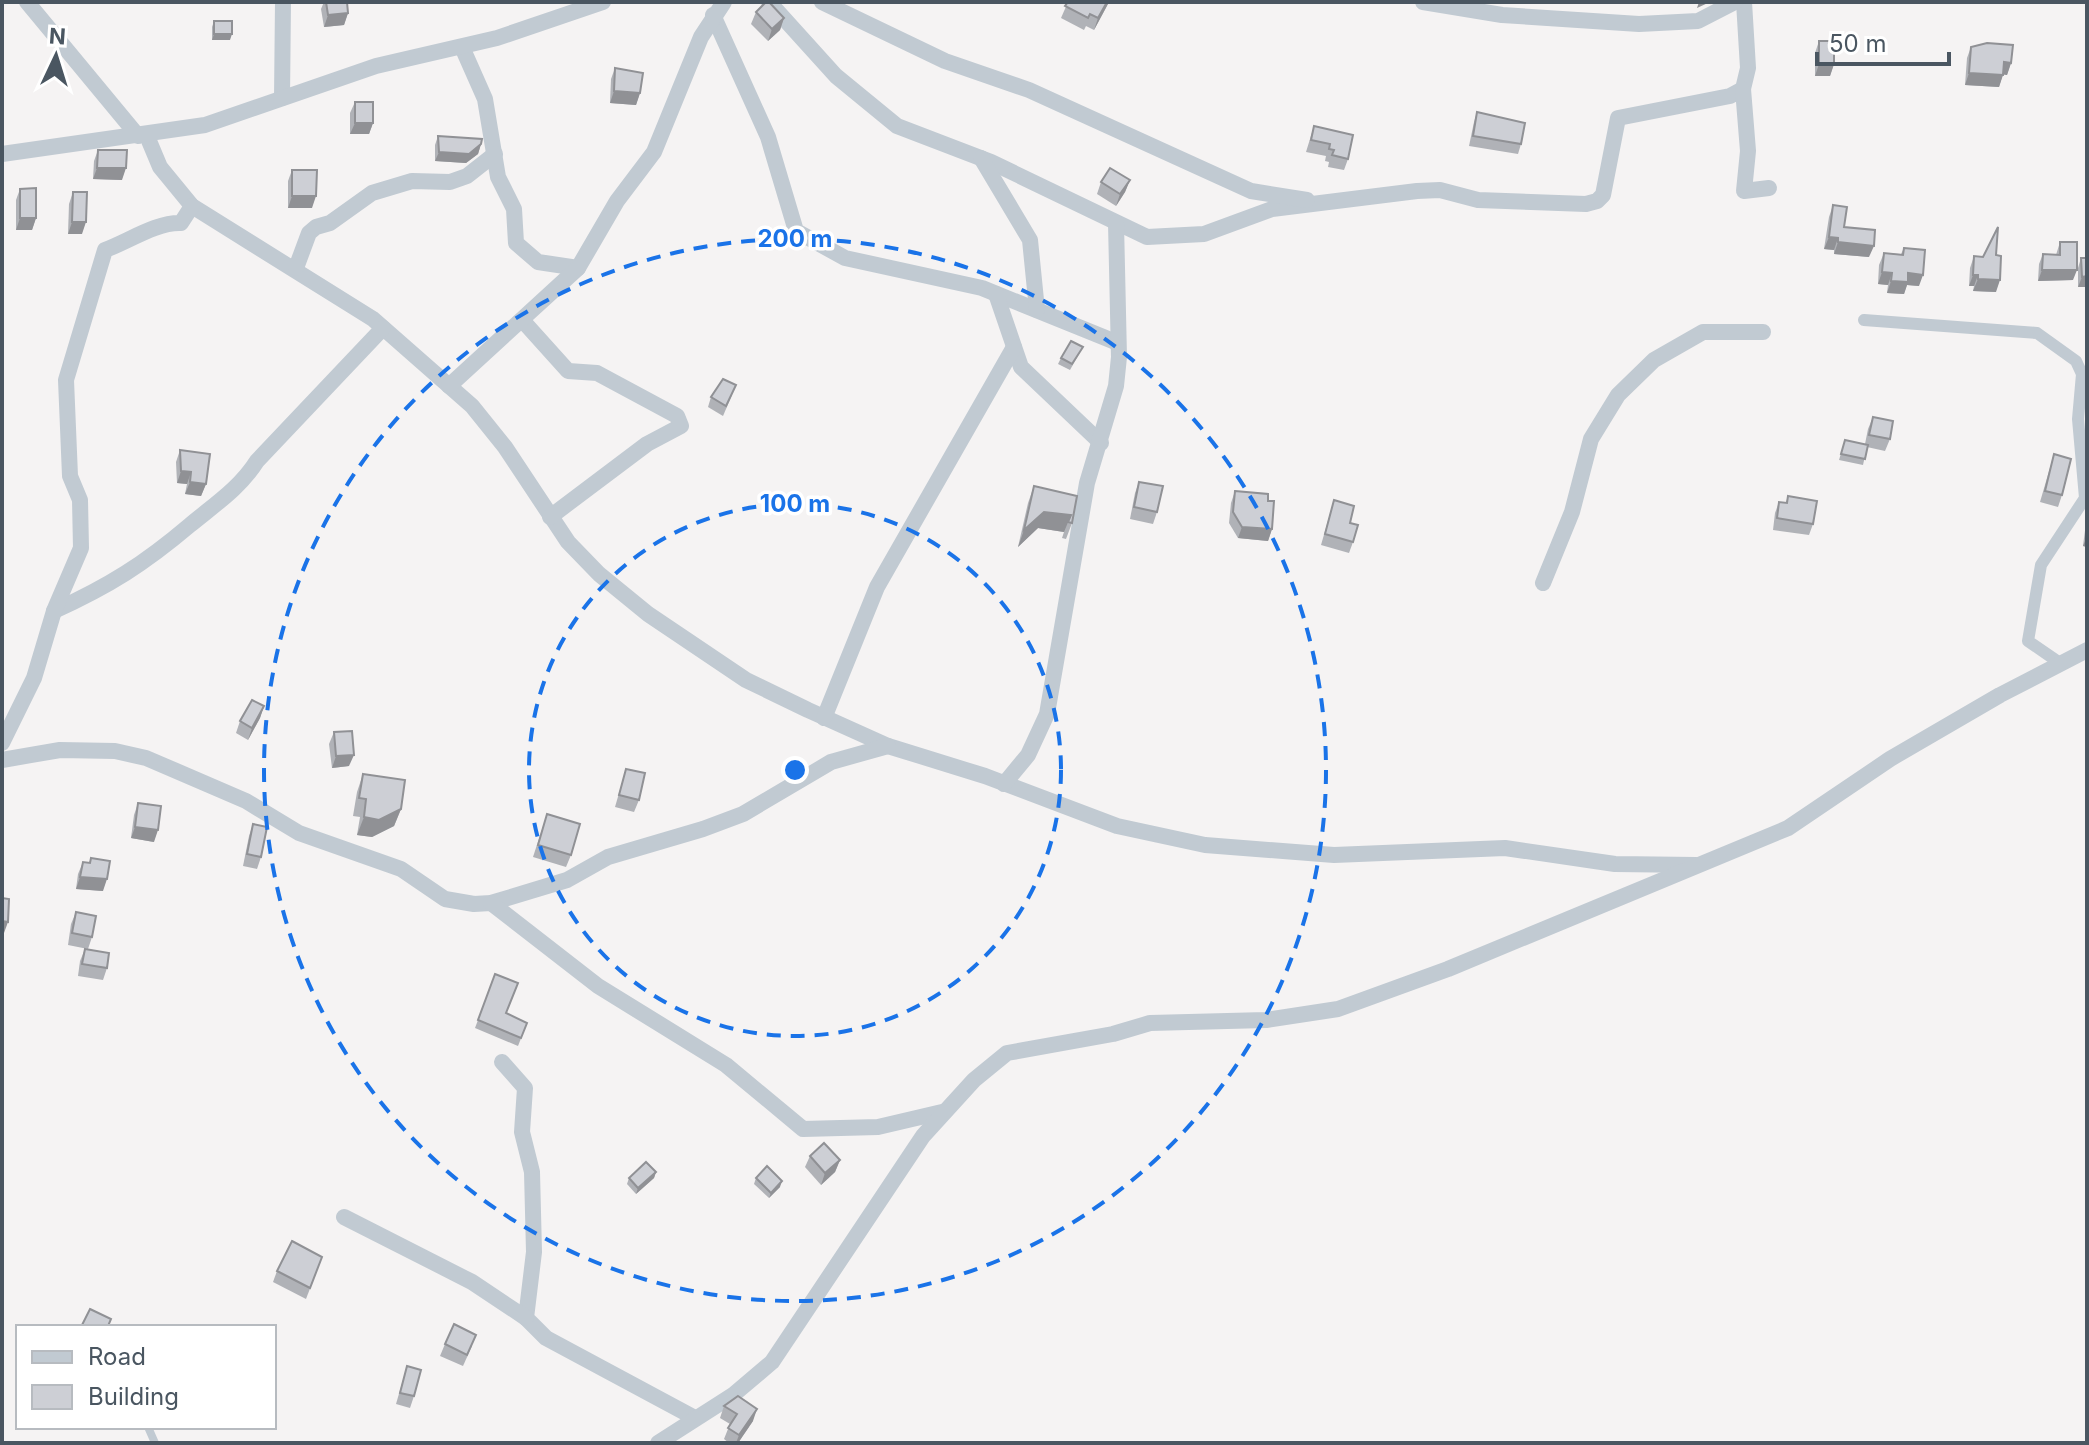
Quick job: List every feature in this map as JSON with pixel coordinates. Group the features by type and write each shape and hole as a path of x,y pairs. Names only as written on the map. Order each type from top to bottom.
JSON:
{"street":[{"path":"27,2 142,136 160,167 192,206 296,268 383,328 488,424 550,517 599,574 648,614 746,680 888,746 1117,826 1205,845 1334,855 1505,848 1615,864 1696,865"},
{"path":"282,98 283,2"},
{"path":"2,154 205,125 376,66 462,47 603,2"},
{"path":"769,2 836,76 897,126 981,158 1147,237 1174,238 1204,234 1272,209 1440,190 1478,200 1592,203 1603,195 1618,118 1730,96 1743,89"},
{"path":"822,2 945,61 1029,90 1251,191 1334,204"},
{"path":"1423,2 1502,15 1639,24 1698,21 1735,2"},
{"path":"1744,2 1748,68 1743,89 1748,151 1744,191 1769,188"},
{"path":"449,386 578,268 617,201 654,152 719,9"},
{"path":"719,9 768,137 796,231 845,258 996,294 1118,343"},
{"path":"462,47 485,99 503,192 514,209 516,243 538,262 578,268"},
{"path":"296,268 309,233 316,227 330,223 372,193 412,181 450,182 467,176 495,154"},
{"path":"981,158 1030,240 1037,310"},
{"path":"2,743 34,678 54,611 81,548 80,500 70,476 66,380 105,250 150,232 165,222 181,223 192,206"},
{"path":"1004,784 1028,755 1047,714 1087,483 1116,386 1116,223"},
{"path":"996,294 1021,367 1101,443"},
{"path":"1864,320 2037,333 2076,361 2082,374 2078,419 2085,498 2041,565 2028,641 2057,661"},
{"path":"523,321 568,371 597,373 677,416 681,426 647,444 550,517"},
{"path":"54,611 131,573 216,505 383,328"},
{"path":"1543,583 1572,512 1591,439 1618,395 1654,360 1703,332 1763,332"},
{"path":"824,718 877,587 1014,347"},
{"path":"658,1443 733,1395 772,1362 900,1167 942,1112 995,1060 1007,1053 1113,1034 1150,1023 1266,1020 1338,1009 1561,924 1788,828 1890,759 2000,695 2087,650"},
{"path":"2,760 60,750 115,751 146,758 246,801 299,833 401,869 445,899 491,903 567,880 608,857 743,814 831,762 888,746"},
{"path":"491,903 598,986 726,1065 803,1129 878,1127 942,1112"},
{"path":"502,1062 525,1088 522,1132 532,1172 534,1252 526,1318"},
{"path":"344,1217 472,1282 526,1318 546,1338 695,1418"}],"building":[{"path":"326,2 347,2 348,13 328,15"},
{"path":"766,2 784,18 772,29 756,12"},
{"path":"1068,2 1107,2 1098,18 1090,14 1088,18 1065,6"},
{"path":"214,21 232,21 232,34 214,34"},
{"path":"1819,41 1834,41 1834,64 1819,64"},
{"path":"1987,43 2013,45 2011,63 2004,62 2003,75 1969,73 1971,47"},
{"path":"615,68 643,73 640,93 614,91"},
{"path":"355,102 373,102 373,123 355,123"},
{"path":"1477,112 1525,123 1521,144 1473,136"},
{"path":"1314,126 1353,135 1348,159 1332,155 1334,150 1329,149 1330,144 1311,140"},
{"path":"438,136 482,139 481,144 469,154 439,152"},
{"path":"98,150 127,150 126,168 97,168"},
{"path":"1110,168 1130,180 1120,194 1101,182"},
{"path":"292,170 317,170 316,196 292,196"},
{"path":"36,188 36,218 20,218 20,189"},
{"path":"73,192 87,192 86,222 72,222"},
{"path":"1833,205 1847,207 1844,227 1875,230 1874,246 1838,242 1838,238 1829,237"},
{"path":"1998,227 1996,255 2001,256 2000,280 1978,279 1978,275 1973,275 1974,256 1983,257"},
{"path":"2060,242 2077,242 2077,270 2042,270 2043,254 2060,255"},
{"path":"1904,248 1925,250 1923,275 1908,273 1908,282 1891,281 1892,273 1882,272 1884,253 1903,255"},
{"path":"2081,258 2087,258 2087,276 2082,277"},
{"path":"1071,341 1083,347 1072,364 1061,358"},
{"path":"723,379 736,385 726,406 711,397"},
{"path":"1873,417 1893,421 1890,439 1869,435"},
{"path":"1845,440 1868,445 1865,459 1841,454"},
{"path":"180,450 210,454 206,484 190,482 191,472 181,471"},
{"path":"2054,454 2071,459 2062,495 2045,491"},
{"path":"1139,482 1163,486 1157,512 1134,507"},
{"path":"1034,486 1077,496 1072,523 1068,522 1071,515 1044,512 1024,530"},
{"path":"1235,491 1268,494 1268,501 1274,501 1272,529 1242,527 1233,512"},
{"path":"1788,496 1817,501 1813,524 1777,518 1779,502 1787,503"},
{"path":"1334,500 1354,506 1350,523 1358,525 1353,542 1325,534"},
{"path":"252,700 264,706 252,728 240,721"},
{"path":"352,731 354,755 336,756 334,732"},
{"path":"626,769 645,773 639,800 619,795"},
{"path":"363,774 405,780 401,809 379,820 364,817 366,799 359,798"},
{"path":"138,803 161,806 158,830 135,827"},
{"path":"547,814 580,824 571,855 538,845"},
{"path":"253,824 267,827 261,857 247,854"},
{"path":"91,858 110,861 107,879 80,877 83,862 90,863"},
{"path":"2,898 9,899 8,922 2,921"},
{"path":"76,912 96,916 92,937 72,933"},
{"path":"85,949 109,953 107,968 82,964"},
{"path":"495,974 518,983 506,1013 527,1023 521,1038 478,1020"},
{"path":"824,1143 840,1160 825,1173 810,1156"},
{"path":"646,1162 656,1172 638,1188 629,1178"},
{"path":"767,1166 782,1181 771,1193 756,1178"},
{"path":"292,1241 322,1257 310,1288 277,1271"},
{"path":"90,1309 111,1319 108,1325 82,1325"},
{"path":"454,1324 476,1335 467,1355 445,1344"},
{"path":"407,1366 421,1370 414,1396 400,1393"},
{"path":"738,1396 757,1409 739,1435 728,1428 737,1414 724,1406"}]}
